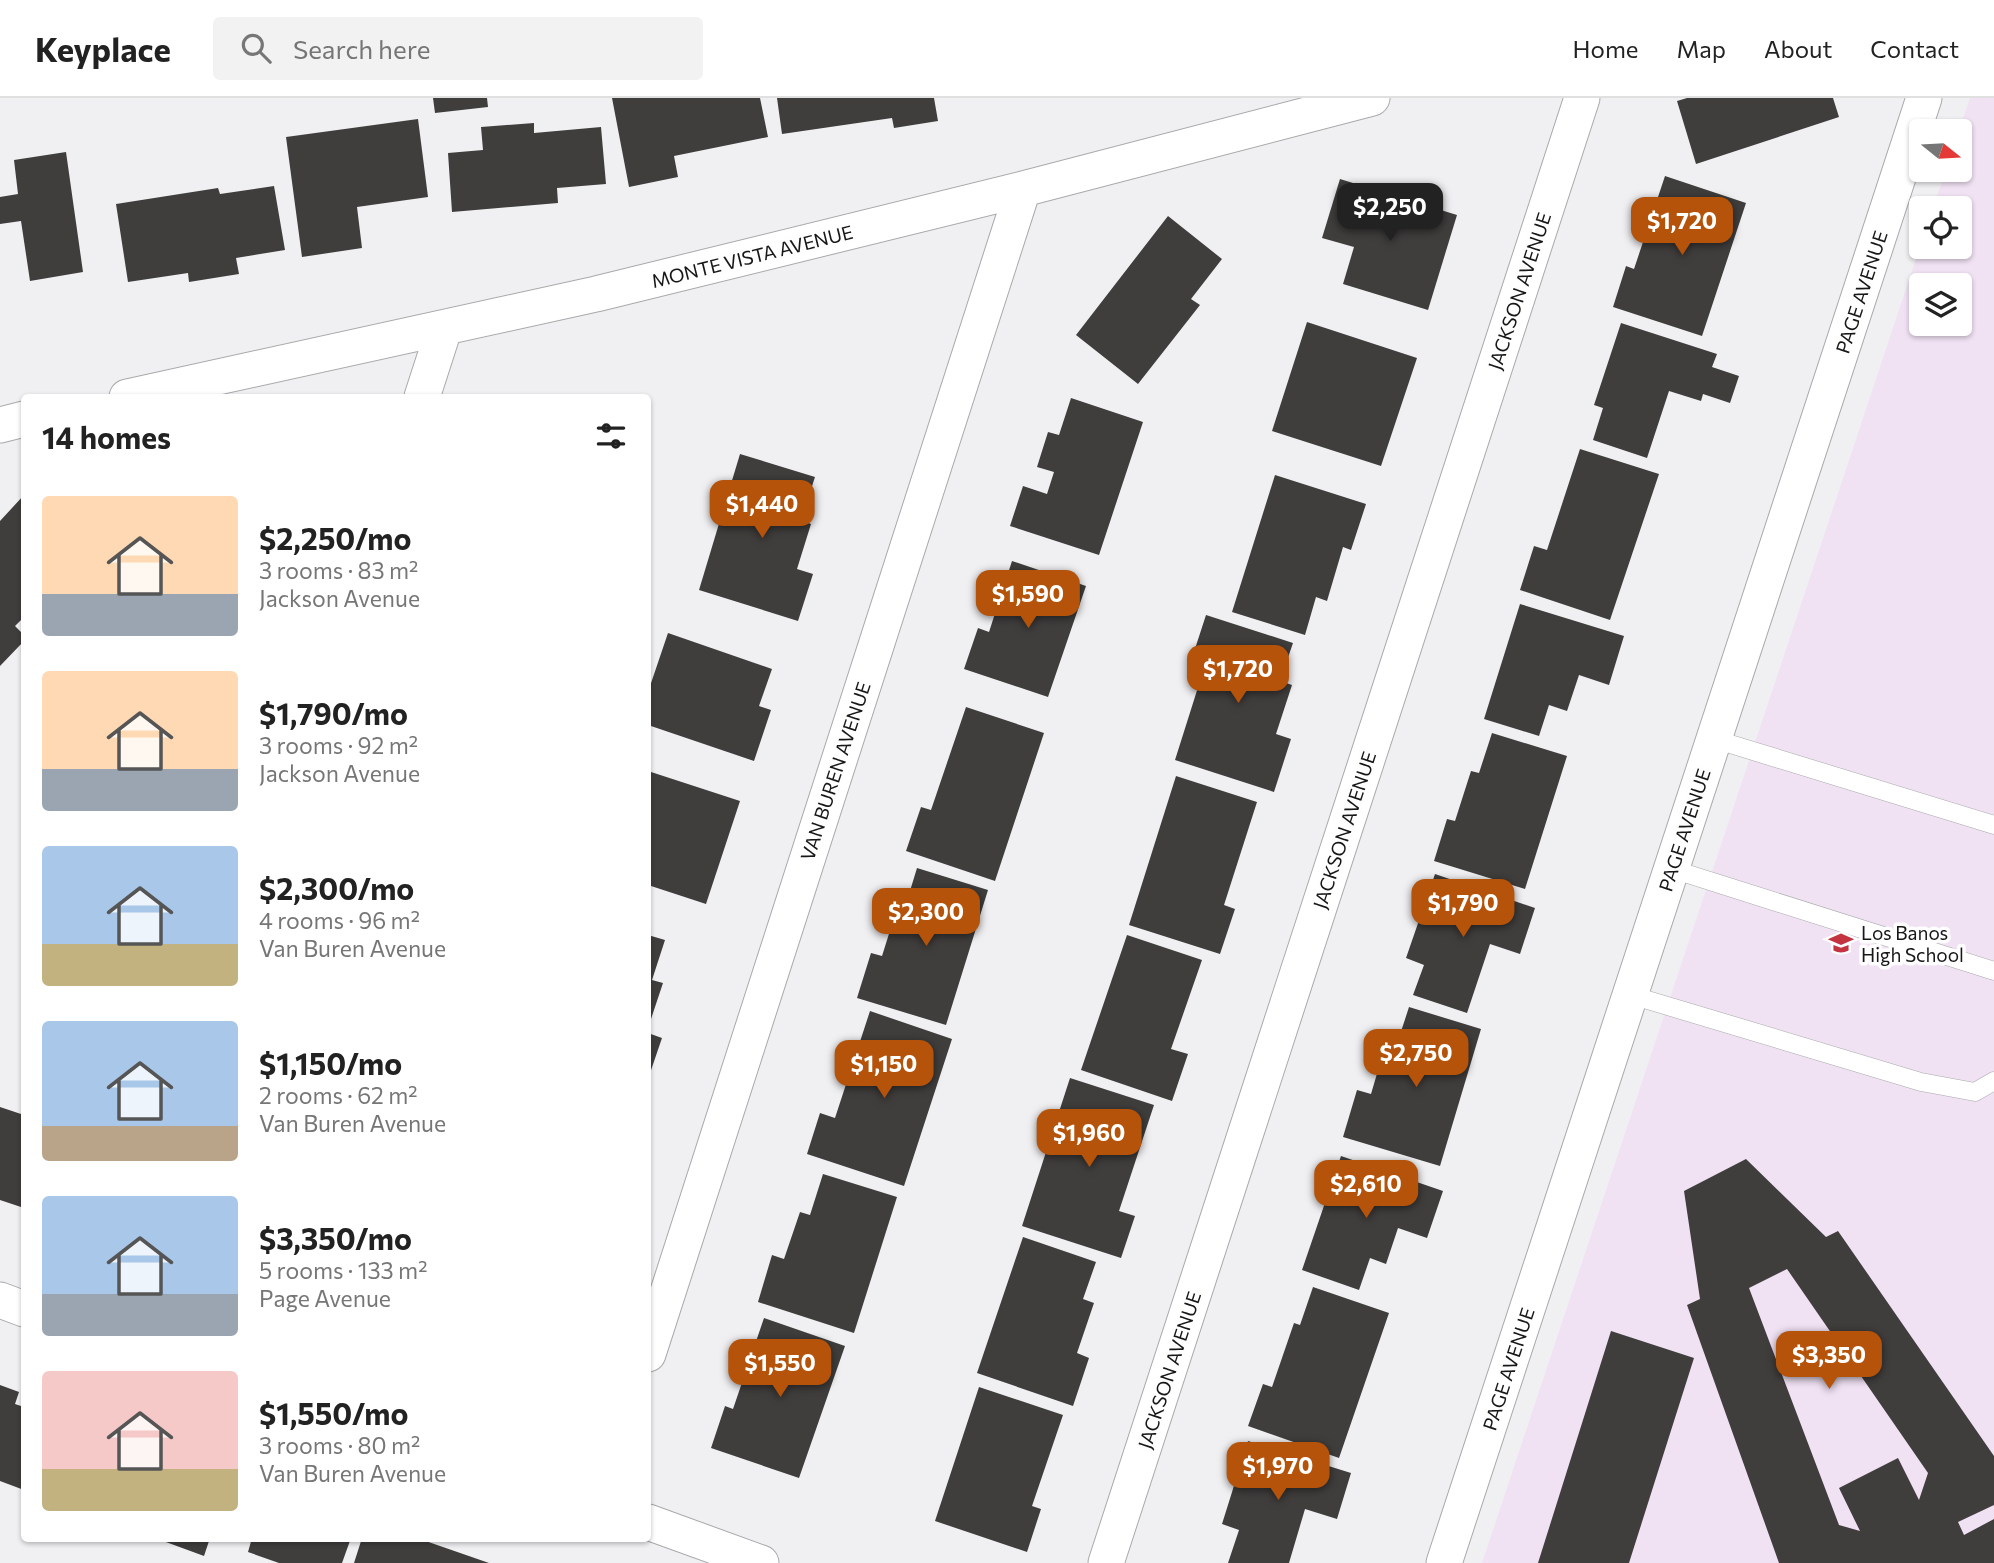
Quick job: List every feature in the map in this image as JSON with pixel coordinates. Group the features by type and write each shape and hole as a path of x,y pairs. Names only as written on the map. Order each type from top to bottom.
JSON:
{"street":[{"name":"MONTE VISTA AVENUE","path":"141,394 444,329 1023,189 1372,98"},
{"name":"JACKSON AVENUE","path":"1106,1563 1582,98"},
{"name":"PAGE AVENUE","path":"1444,1563 1924,98"},
{"name":"VAN BUREN AVENUE","path":"651,1345 1023,189"},
{"path":"423,394 444,329"},
{"path":"0,425 21,420"},
{"path":"0,1300 21,1308"},
{"path":"651,1523 761,1563"}],"lane":[{"path":"1714,739 1994,825"},
{"path":"1672,869 1994,971"},
{"path":"1630,995 1921,1082 1975,1092 1994,1081"}],"shaded area":[{"name":"Los Banos High School","path":"1970,98 1994,98 1994,1563 1482,1563 1909,280 1909,336 1972,336 1972,273 1911,273 1916,259 1972,259 1972,196 1937,196 1942,182 1972,182 1972,119 1963,119"}],"building":[{"path":"433,98 487,98 488,107 435,113"},
{"path":"612,98 760,98 768,137 674,156 678,177 629,187"},
{"path":"777,98 934,98 938,121 894,128 892,118 782,134"},
{"path":"1687,98 1833,98 1839,117 1696,164 1677,101"},
{"path":"418,119 428,197 357,207 362,248 302,257 286,137"},
{"path":"534,123 534,133 601,127 606,184 557,188 558,203 452,212 448,153 483,150 481,127"},
{"path":"66,152 83,272 30,281 21,221 0,224 0,197 18,194 14,160"},
{"path":"1665,176 1746,203 1702,336 1613,307 1626,266 1634,269"},
{"path":"1340,179 1457,215 1428,310 1343,284 1354,247 1322,238"},
{"path":"274,186 285,250 236,258 239,274 189,282 188,273 128,282 116,204 218,188 220,194"},
{"path":"1168,216 1222,259 1191,299 1200,305 1138,384 1076,335"},
{"path":"1307,322 1417,358 1381,466 1272,431"},
{"path":"1621,323 1717,354 1712,367 1739,376 1730,403 1703,394 1701,401 1669,391 1647,458 1593,440 1603,408 1594,405"},
{"path":"1071,398 1143,422 1099,555 1010,526 1023,486 1047,494 1054,472 1037,467 1048,432 1059,435"},
{"path":"1580,449 1659,474 1610,620 1520,590 1534,546 1547,550"},
{"path":"740,454 815,477 801,520 811,524 797,569 813,574 798,621 699,590"},
{"path":"1275,475 1366,504 1351,550 1343,547 1327,601 1316,597 1305,635 1232,612"},
{"path":"21,498 21,620 15,626 21,632 21,644 0,666 0,521"},
{"path":"1012,561 1086,586 1048,697 964,669 978,628 989,632"},
{"path":"1520,604 1624,636 1609,685 1579,675 1567,711 1549,705 1539,736 1484,719"},
{"path":"1206,615 1293,643 1280,681 1292,685 1276,734 1291,739 1274,792 1175,760 1206,662 1192,658"},
{"path":"668,633 772,669 759,706 771,710 754,761 651,726 651,683"},
{"path":"966,707 1044,733 995,881 906,851 921,807 931,810"},
{"path":"1492,733 1567,756 1525,889 1434,861 1447,819 1455,821 1471,771 1479,773"},
{"path":"651,772 740,801 706,904 651,886"},
{"path":"1176,776 1257,802 1224,905 1235,909 1220,954 1129,925"},
{"path":"917,868 988,890 946,1025 857,998 871,953 882,956 899,902 906,904"},
{"path":"1435,874 1535,908 1520,954 1490,944 1467,1013 1413,995 1424,965 1406,958"},
{"path":"1127,935 1202,960 1171,1049 1188,1054 1172,1101 1081,1070"},
{"path":"651,936 665,940 652,980 663,983 651,1019"},
{"path":"1409,1007 1481,1029 1440,1166 1343,1137 1357,1090 1371,1094 1386,1043 1396,1047"},
{"path":"870,1011 952,1039 904,1186 807,1154 820,1113 835,1118"},
{"path":"651,1034 662,1038 651,1070"},
{"path":"1070,1078 1154,1105 1119,1211 1135,1216 1121,1258 1022,1226"},
{"path":"0,1107 21,1114 21,1207 0,1200"},
{"path":"1341,1156 1443,1191 1427,1238 1398,1228 1386,1264 1370,1258 1359,1290 1302,1270"},
{"path":"1746,1159 1826,1237 1838,1231 1994,1456 1994,1505 1958,1522 1964,1535 1994,1519 1994,1563 1779,1563 1687,1305 1700,1299 1684,1191","holes":["1787,1269 1928,1473 1919,1500 1898,1458 1839,1488 1860,1531 1839,1525 1749,1288"]},
{"path":"823,1174 897,1197 854,1333 758,1302 772,1255 784,1259 800,1212 810,1215"},
{"path":"1023,1237 1096,1262 1083,1299 1094,1303 1077,1353 1089,1358 1073,1406 977,1373"},
{"path":"1313,1287 1389,1313 1339,1458 1248,1426 1263,1384 1272,1387 1294,1323 1300,1325"},
{"path":"764,1318 845,1346 799,1478 711,1448 725,1406 733,1409"},
{"path":"1611,1331 1694,1358 1629,1563 1538,1563"},
{"path":"0,1385 19,1392 15,1404 21,1406 21,1489 0,1481"},
{"path":"979,1387 1063,1415 1032,1506 1041,1509 1027,1552 935,1521"},
{"path":"1248,1441 1351,1473 1337,1519 1305,1509 1289,1563 1228,1563 1239,1530 1222,1524"},
{"path":"166,1542 209,1542 204,1556"},
{"path":"251,1542 350,1542 342,1563 279,1563 248,1552"},
{"path":"361,1542 429,1542 489,1563 354,1563"}],"place":[{"name":"Los Banos High School","path":"1841,943"}]}
